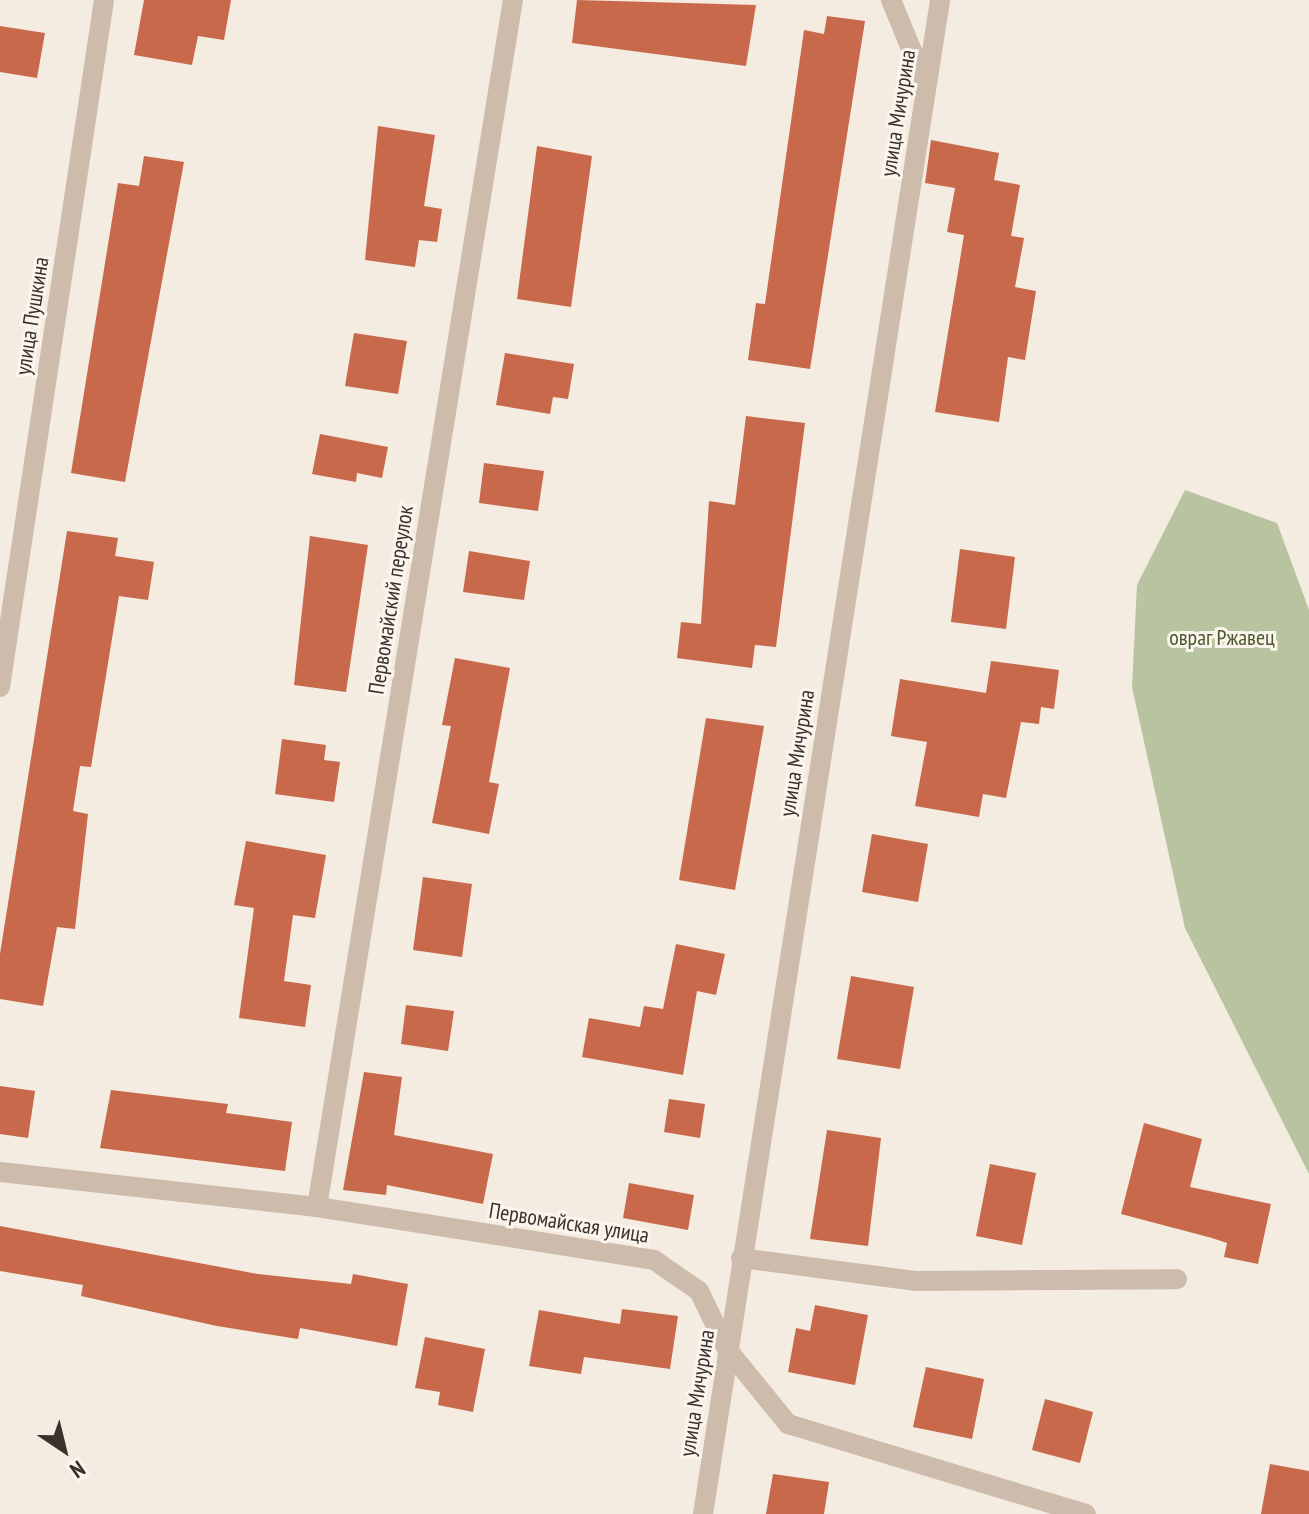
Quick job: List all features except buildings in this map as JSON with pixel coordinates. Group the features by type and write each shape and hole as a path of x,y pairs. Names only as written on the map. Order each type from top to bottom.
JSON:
{"street":[{"name":"улица Пушкина","path":"0,687 104,0"},
{"name":"Первомайский переулок","path":"317,1207 513,0"},
{"path":"891,0 915,44 926,87"},
{"name":"улица Мичурина","path":"703,1514 940,0"},
{"name":"Первомайская улица","path":"0,1172 317,1207 654,1260 699,1291 727,1349 788,1424 1086,1514"},
{"path":"741,1258 916,1281 1177,1279"}],"green space":[{"name":"овраг Ржавец","path":"1185,490 1277,523 1309,610 1309,1174 1185,928 1132,687 1137,585"}]}
